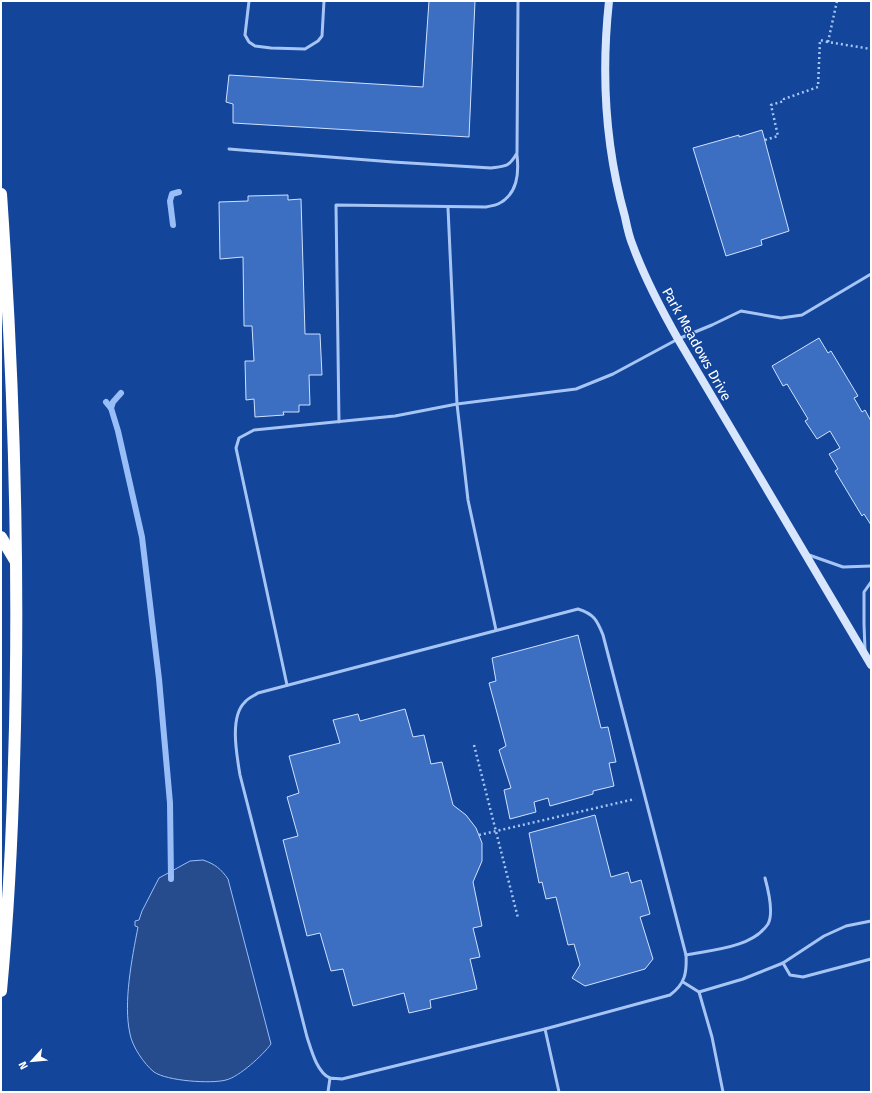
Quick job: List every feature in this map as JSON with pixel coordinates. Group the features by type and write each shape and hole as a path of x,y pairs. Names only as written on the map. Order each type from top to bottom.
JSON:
{"highway":[{"path":"1,194 15,470 16,563 16,680 13,800 8,902 1,991"},
{"path":"1,537 16,563"}],"main road":[{"name":"Park Meadows Drive","path":"609,1 606,47 606,110 616,186 633,246 660,307 678,339 871,665"}],"lane":[{"path":"249,1 246,35 249,42 256,46 271,48 305,49 318,41 322,36 324,1"},
{"path":"339,422 336,205 448,208 486,207 498,204 509,196 516,184 518,170 518,1"},
{"path":"229,149 490,168 504,166 511,163 517,154"},
{"path":"448,208 457,404 468,500 496,630"},
{"path":"287,685 236,448 240,438 254,430 395,416 457,404 576,389 613,374 678,339 741,311 781,318 802,315 871,274"},
{"path":"804,554 842,567 871,566"},
{"path":"866,656 864,592 871,582"},
{"path":"578,609 589,613 598,623 603,636 686,955 686,968 683,982 678,990 670,995 545,1029 342,1079 330,1078 324,1074 316,1062 307,1037 242,783 236,751 235,732 239,710 245,702 258,693 496,630 578,609"},
{"path":"686,955 733,946 755,937 768,923 770,902 765,878"},
{"path":"700,992 743,979 783,963 824,936 846,926 871,920"},
{"path":"783,963 790,975 803,977 871,959"},
{"path":"683,982 700,992 712,1036 723,1092"},
{"path":"545,1029 559,1092"},
{"path":"328,1092 330,1078"}],"path":[{"path":"828,42 837,1"},
{"path":"765,140 778,136 771,105 818,87 820,40 871,49"},
{"path":"474,745 518,918"},
{"path":"480,835 628,800 645,798"}],"water":[{"path":"203,860 217,867 228,879 271,1044 257,1059 237,1075 226,1080 210,1082 169,1078 150,1069 131,1039 127,1009 129,980 138,927 135,926 135,921 139,920 159,878 190,861"}],"building":[{"path":"429,1 475,1 469,137 233,123 233,104 226,102 229,75 423,87"},
{"path":"762,130 789,231 761,240 762,245 726,256 693,148"},
{"path":"288,195 288,200 301,199 305,334 320,334 322,375 309,375 310,405 299,405 299,412 283,412 284,415 255,417 254,399 246,400 245,361 254,361 252,326 244,326 243,257 220,259 219,202 248,201 248,196"},
{"path":"819,338 828,353 831,351 858,396 854,398 862,412 865,410 871,421 871,525 864,514 862,516 835,471 838,469 829,454 840,448 830,431 817,439 805,421 808,419 787,384 783,386 772,366"},
{"path":"578,635 601,728 608,727 616,762 609,763 614,786 593,791 593,794 550,806 548,798 534,802 536,812 510,819 504,790 511,788 499,750 506,746 489,683 496,681 492,658"},
{"path":"405,709 413,737 424,735 431,764 442,762 453,805 466,815 476,828 482,843 482,861 473,882 482,926 473,928 480,957 470,959 477,989 430,1000 431,1008 409,1013 404,993 353,1006 343,969 331,971 320,933 307,936 283,840 298,836 287,797 299,793 289,756 340,743 333,720 358,714 360,721"},
{"path":"595,815 611,877 628,872 631,883 641,880 650,914 640,917 653,959 645,969 585,986 572,978 580,965 574,944 568,945 556,897 546,899 542,882 539,883 529,833"}],"waterway":[{"path":"173,225 170,201 172,194 179,192"},
{"path":"111,408 113,402 121,393"},
{"path":"106,402 111,408 118,431 142,537 159,679 170,803 171,879"}]}
